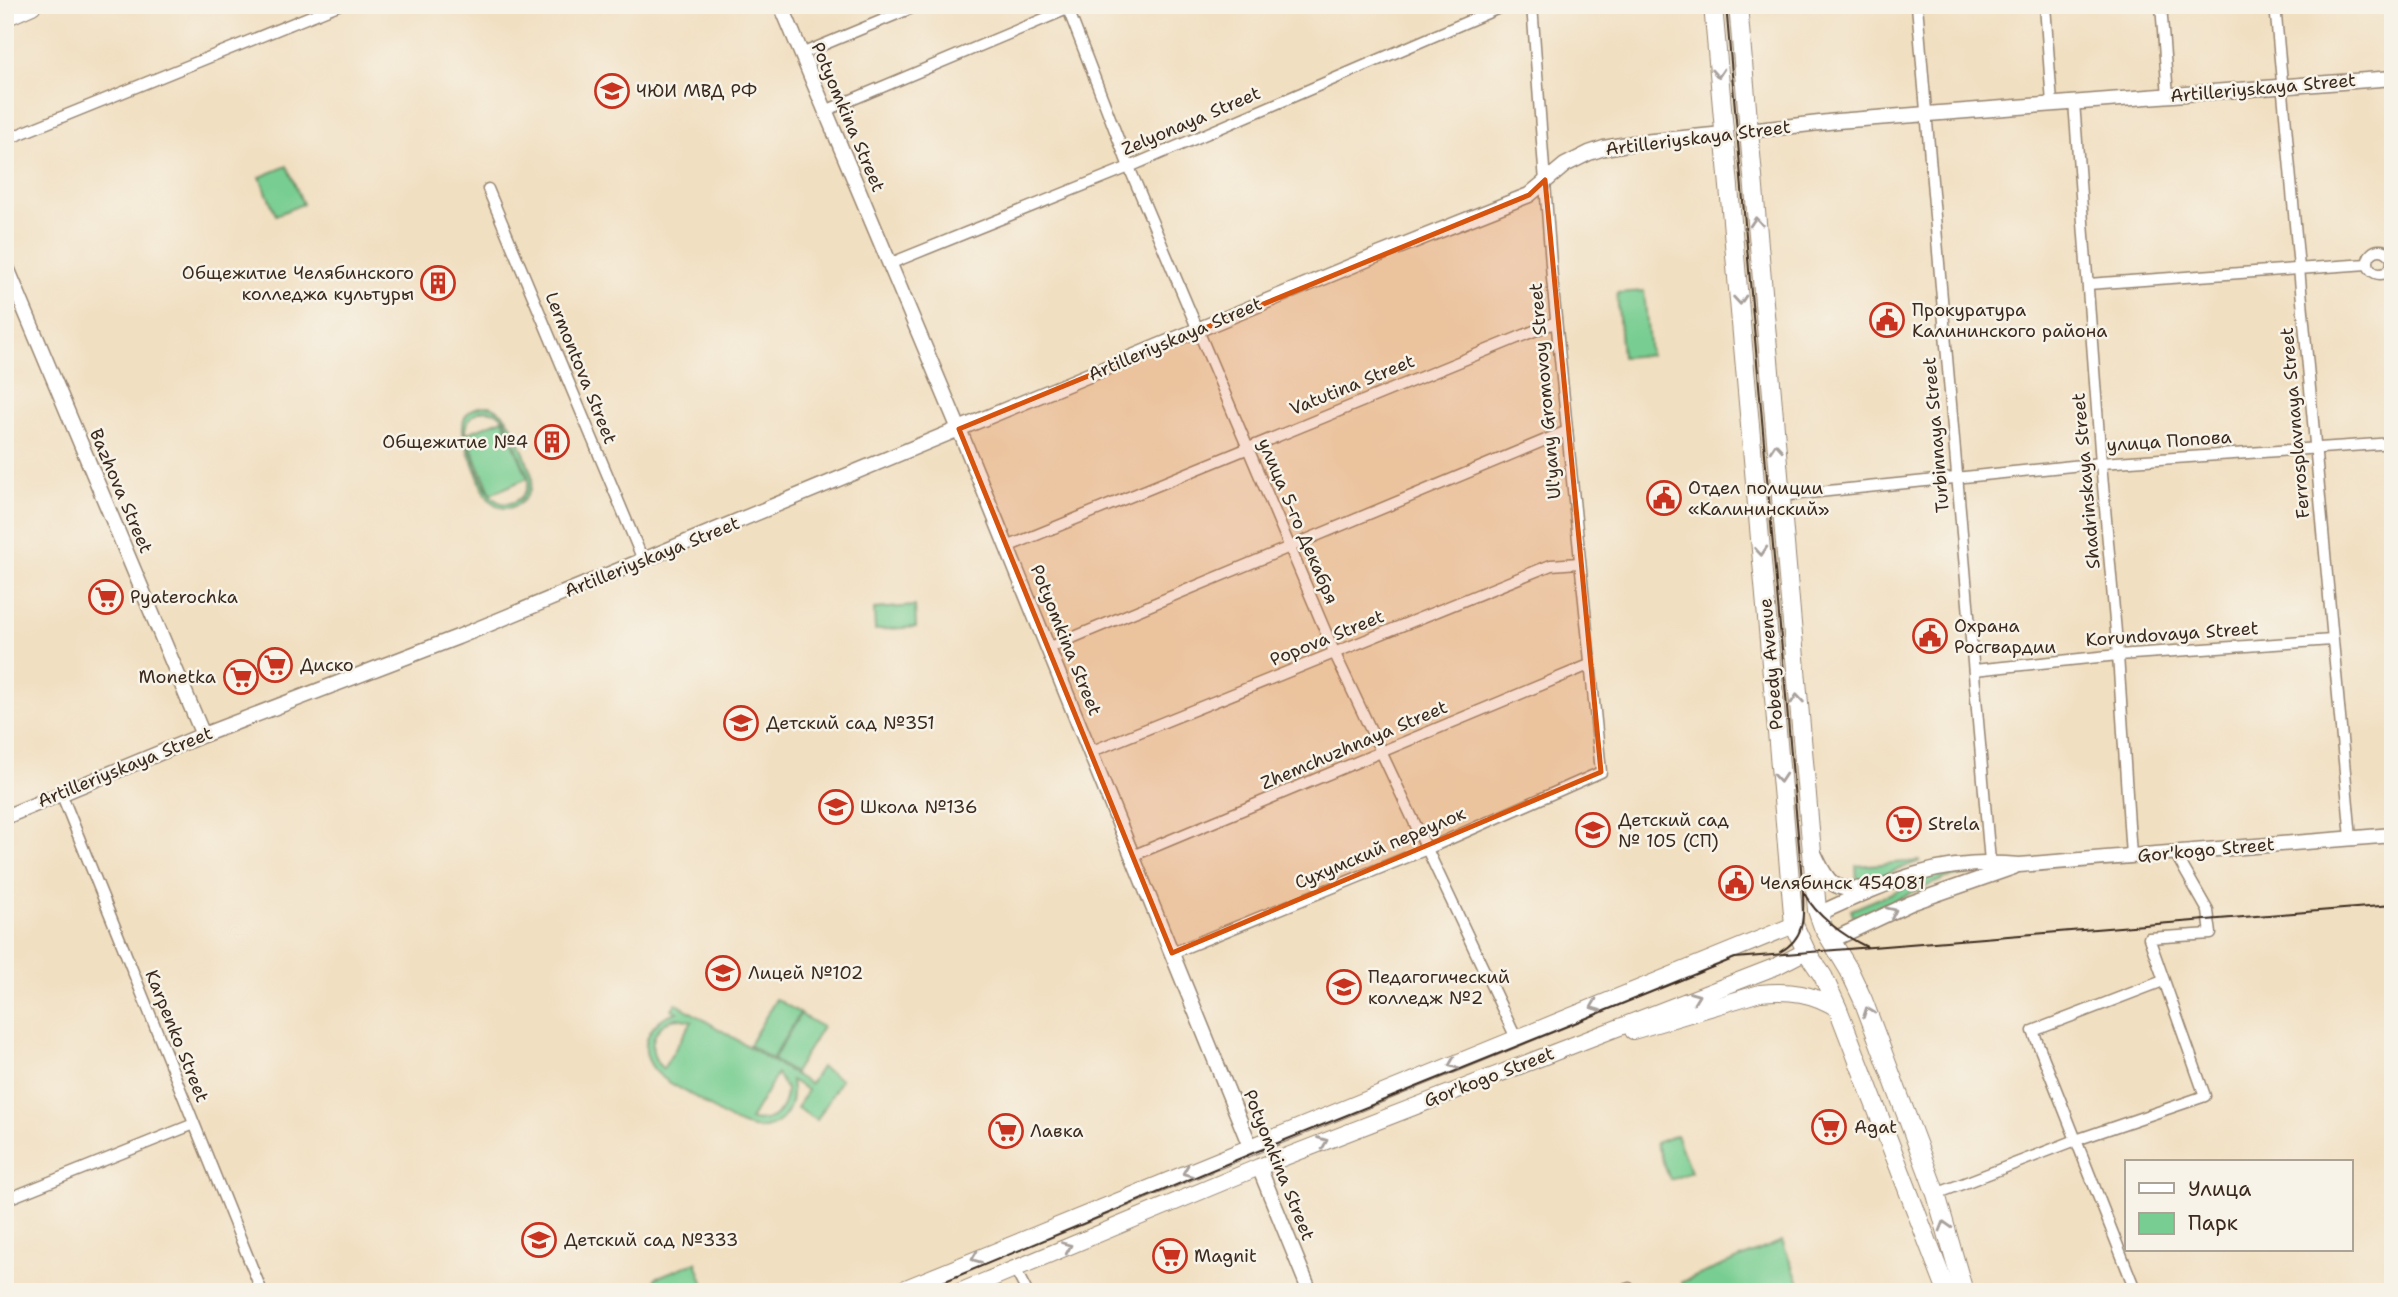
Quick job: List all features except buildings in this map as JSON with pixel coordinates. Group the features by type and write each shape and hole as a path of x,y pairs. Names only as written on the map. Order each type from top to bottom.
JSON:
{"main road":[{"path":"5,17 32,5"},
{"name":"Pobedy Avenue","path":"1713,5 1794,925 1806,951 1824,976 1838,1009 1947,1292"},
{"name":"Pobedy Avenue","path":"1738,5 1818,914 1863,1000 1936,1194 1964,1292"},
{"name":"Artilleriyskaya Street","path":"1723,134 1749,131"},
{"name":"Gor'kogo Street","path":"896,1292 1818,914"},
{"name":"Gor'kogo Street","path":"959,1292 1259,1167 1777,966 1830,941"},
{"path":"1586,1039 1618,1036 1760,993 1778,991 1807,994 1838,1009"},
{"path":"1427,1074 1435,1097"},
{"name":"Potyomkina Street","path":"1250,1146 1259,1167"}],"street":[{"path":"5,140 338,5"},
{"name":"Potyomkina Street","path":"781,5 959,429 1250,1146"},
{"path":"801,54 919,5"},
{"name":"Zelyonaya Street","path":"889,264 1129,167 1506,5"},
{"name":"Ul'yany Gromovoy Street","path":"1532,5 1556,322 1601,772"},
{"name":"Turbinnaya Street","path":"1917,5 1990,862"},
{"path":"2045,5 2052,104"},
{"path":"2161,5 2168,96"},
{"name":"Ferrosplavnaya Street","path":"2275,5 2351,838"},
{"path":"825,111 1073,7"},
{"name":"улица 5-го Декабря","path":"1073,7 1129,167 1289,548 1335,654 1516,1038"},
{"name":"Artilleriyskaya Street","path":"1749,131 1927,114 2393,78"},
{"name":"Shadrinskaya Street","path":"2074,102 2118,655 2131,856"},
{"name":"Artilleriyskaya Street","path":"5,817 202,735 458,637 1373,257 1529,195 1566,164 1604,148 1723,134"},
{"name":"Lermontova Street","path":"488,189 643,560"},
{"name":"Bazhova Street","path":"5,262 202,735"},
{"path":"2088,284 2367,264"},
{"name":"Vatutina Street","path":"1007,547 1556,322"},
{"path":"1048,648 1567,430"},
{"name":"улица Попова","path":"1780,496 2101,463 2393,443"},
{"name":"Popova Street","path":"1090,752 1552,565 1579,563"},
{"name":"Korundovaya Street","path":"1974,670 2118,655 2332,640"},
{"name":"Zhemchuzhnaya Street","path":"1132,856 1589,666"},
{"name":"Сухумский переулок","path":"1172,953 1427,849 1601,772"},
{"name":"Karpenko Street","path":"61,793 262,1292"},
{"name":"Gor'kogo Street","path":"1818,914 1909,874 1936,867 1990,862 2019,865 2393,835"},
{"name":"Gor'kogo Street","path":"1811,846 1824,876 1834,886 1850,890 1883,886"},
{"path":"1936,1194 2076,1140 2206,1096 2149,938 2211,934 2208,911 2175,853"},
{"name":"Gor'kogo Street","path":"1830,941 1911,903 2019,865"},
{"path":"2136,1292 2033,1031 2163,981"},
{"path":"5,1200 194,1124"},
{"name":"Potyomkina Street","path":"1259,1167 1310,1292"},
{"path":"1015,1269 1027,1292"}],"highlighted area":[{"path":"1545,180 1601,772 1172,953 959,429 1529,195"}],"green space":[{"path":"287,166 303,204 276,215 260,177"},
{"path":"1644,291 1650,355 1622,357 1617,293"},
{"path":"490,406 506,417 512,426 532,476 529,493 518,504 504,508 496,505 487,496 464,439 464,420 468,413","holes":["481,411 496,412 505,419 528,476 528,478 503,419 465,434 468,421","466,435 491,494 528,478 526,491 516,501 502,503 496,500 490,494 486,488 479,474"]},
{"path":"915,606 916,627 875,630 874,609"},
{"path":"1920,861 1860,884 1857,881 1856,866"},
{"path":"2000,868 1946,878 1854,918 1851,910 1942,872"},
{"path":"776,999 800,1013 772,1059 749,1045"},
{"path":"676,1003 810,1084 821,1067 841,1079 817,1120 797,1108 807,1090 791,1080 791,1101 781,1120 759,1128 736,1123 665,1079 651,1065 646,1048 650,1032 661,1020 677,1012 672,1009","holes":["677,1018 692,1021 663,1069 654,1054 653,1039 662,1026","777,1074 786,1089 780,1110 771,1118 750,1120"]},
{"path":"800,1014 822,1027 794,1073 773,1060"},
{"path":"1676,1135 1691,1172 1670,1180 1656,1143"},
{"path":"1782,1241 1802,1290 1686,1292 1682,1282"},
{"path":"696,1262 704,1285 687,1292 660,1292 655,1278"}],"tram line":[{"path":"1726,5 1803,892 1803,919 1799,934 1780,952"},
{"path":"1804,893 1816,910 1831,924 1867,947"},
{"path":"919,1292 1253,1153 1735,958 2393,905"}],"place":[{"name":"ЧЮИ МВД РФ","path":"612,91"},
{"name":"Общежитие Челябинского колледжа культуры","path":"438,283"},
{"name":"Прокуратура Калининского района","path":"1887,320"},
{"name":"Общежитие №4","path":"552,442"},
{"name":"Отдел полиции «Калининский»","path":"1664,498"},
{"name":"Pyaterochka","path":"106,597"},
{"name":"Охрана Росгвардии","path":"1930,636"},
{"name":"Диско","path":"275,665"},
{"name":"Monetka","path":"241,677"},
{"name":"Детский сад №351","path":"741,723"},
{"name":"Школа №136","path":"836,807"},
{"name":"Strela","path":"1904,824"},
{"name":"Детский сад № 105 (СП)","path":"1593,830"},
{"name":"Челябинск 454081","path":"1736,883"},
{"name":"Лицей №102","path":"723,973"},
{"name":"Педагогический колледж №2","path":"1344,987"},
{"name":"Agat","path":"1829,1127"},
{"name":"Лавка","path":"1006,1131"},
{"name":"Детский сад №333","path":"539,1240"},
{"name":"Magnit","path":"1170,1256"}]}
